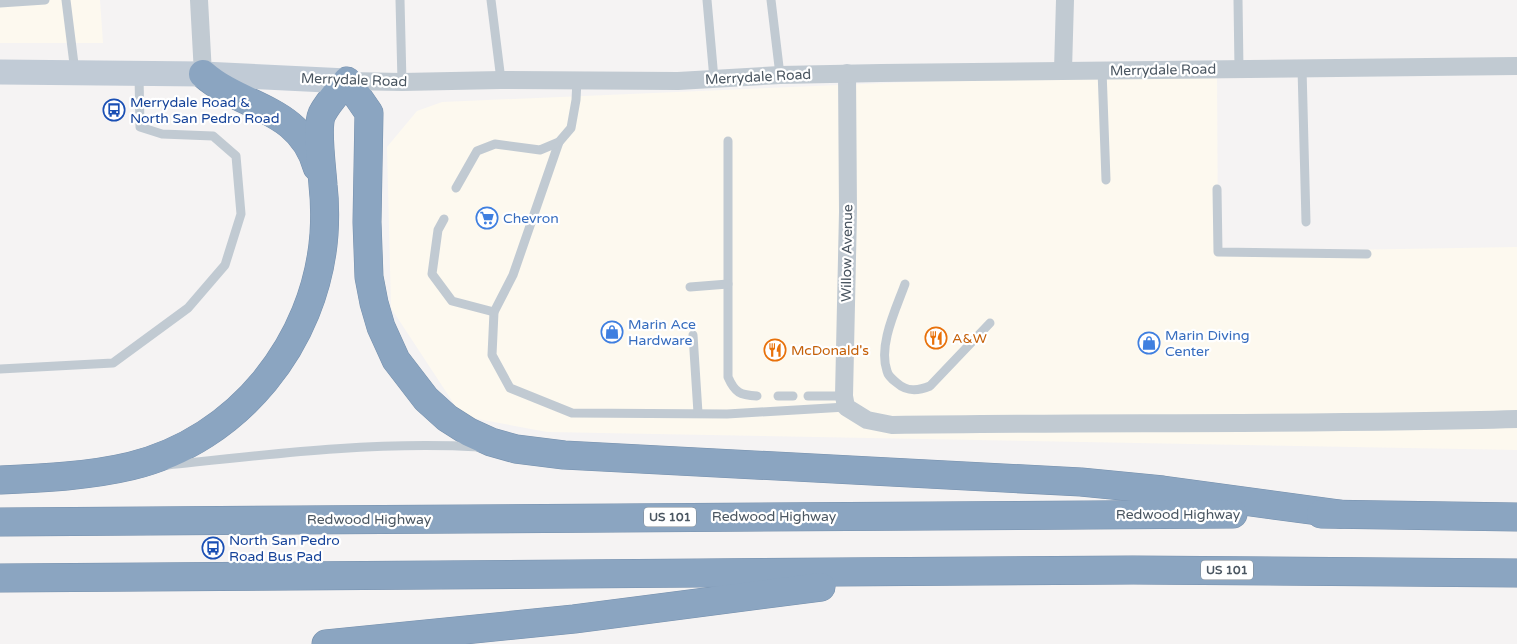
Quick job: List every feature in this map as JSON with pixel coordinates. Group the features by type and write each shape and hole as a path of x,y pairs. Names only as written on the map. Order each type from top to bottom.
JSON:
{"highway":[{"path":"203,74 213,83 276,114 301,134 316,161 322,183 325,210"},
{"path":"0,480 82,474 132,465 156,458 202,436 223,422 261,387 290,345 310,304 318,280 322,256 325,210 320,146 322,115 347,80 370,113 367,222 369,277 377,316 396,360 426,399 458,425 474,435 516,449 540,453 601,458 1081,482 1163,490 1340,514"},
{"name":"Redwood Highway","path":"0,522 1136,514 1340,514 1517,517"},
{"name":"US 101","path":"0,578 1132,570 1517,573"},
{"path":"326,644 574,619 943,571"}],"main road":[{"name":"Merrydale Road","path":"0,72 139,72 347,80"}],"street":[{"path":"200,0 203,74"},
{"path":"1063,70 1064,0"},
{"name":"Merrydale Road","path":"347,80 402,82 501,80 678,81 847,74 1063,70 1517,66"},
{"name":"Willow Avenue","path":"845,402 848,212 847,74"},
{"path":"845,402 867,420 892,425 1362,423 1517,419"}],"lane":[{"path":"0,3 45,0"},
{"path":"66,0 75,72"},
{"path":"400,0 402,82"},
{"path":"490,0 501,80"},
{"path":"707,0 714,79"},
{"path":"771,0 780,76"},
{"path":"1238,0 1239,69"},
{"path":"1302,68 1306,222"},
{"path":"1102,70 1106,180"},
{"path":"0,369 113,363 188,308 225,265 242,214 236,156 214,136 162,134 140,127 139,72"},
{"path":"577,80 571,128 559,142 514,275 494,312 492,356 510,388 572,413 746,413 845,402"},
{"path":"728,141 728,377 733,388 744,395 757,396"},
{"path":"456,188 476,151 495,144 540,150 559,142"},
{"path":"1217,189 1218,252 1367,254"},
{"path":"444,219 438,230 432,274 452,301 494,312"},
{"path":"690,287 728,284"},
{"path":"905,284 887,333 885,360 887,374 906,389 918,390 930,386 990,324"},
{"path":"693,335 698,413"},
{"path":"778,396 793,396"},
{"path":"808,396 845,402"},
{"path":"82,474 238,458 405,445 458,446 540,453"}],"shaded area":[{"path":"0,0 100,0 103,43 0,43"},
{"path":"1217,69 1218,252 1517,247 1517,450 547,432 462,416 391,308 387,147 417,111 442,102"}],"place":[{"name":"Merrydale Road & North San Pedro Road","path":"114,110"},
{"name":"Chevron","path":"487,218"},
{"name":"Marin Ace Hardware","path":"612,332"},
{"name":"A&W","path":"936,338"},
{"name":"Marin Diving Center","path":"1149,343"},
{"name":"McDonald's","path":"775,350"},
{"name":"North San Pedro Road Bus Pad","path":"213,548"}]}
